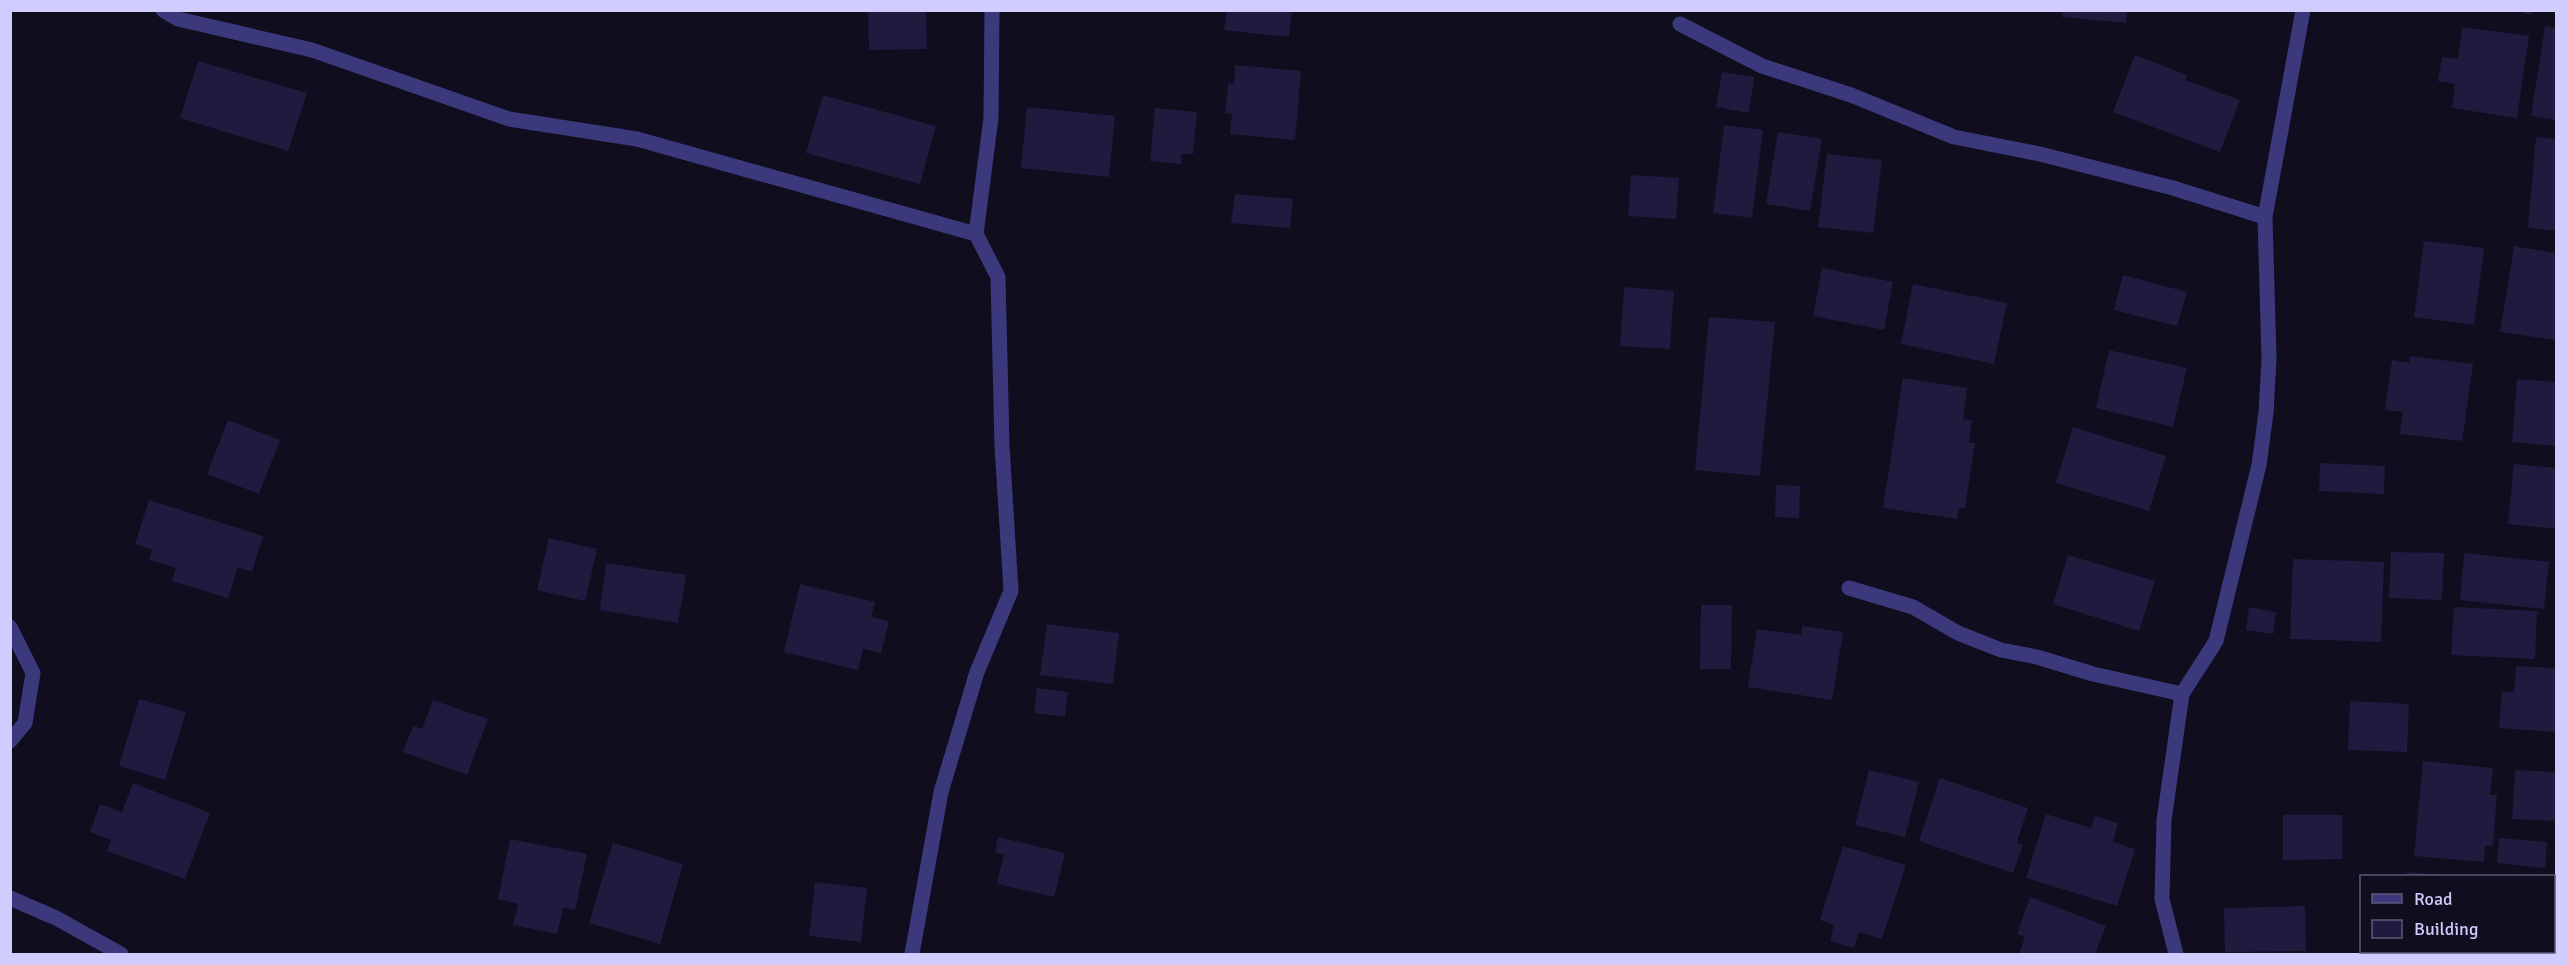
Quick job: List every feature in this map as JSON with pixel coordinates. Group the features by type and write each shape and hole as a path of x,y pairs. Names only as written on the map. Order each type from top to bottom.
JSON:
{"street":[{"path":"163,10 178,19 312,50 509,119 637,139 976,234"},
{"path":"912,954 941,792 976,672 1011,591 999,357 998,277 976,234 991,118 992,10"},
{"path":"2176,954 2162,899 2164,820 2182,694 2216,641 2259,465 2266,413 2269,359 2265,217 2303,10"},
{"path":"1680,24 1762,66 1851,95 1954,137 2040,154 2151,182 2265,217"},
{"path":"1850,588 1913,607 1958,633 2001,650 2182,694"},
{"path":"10,627 33,673 24,723 10,741"},
{"path":"10,898 56,918 121,954"}],"building":[{"path":"868,10 926,10 927,49 869,50"},
{"path":"1227,10 1292,10 1289,37 1224,30"},
{"path":"2063,10 2127,10 2126,23 2062,17"},
{"path":"2512,10 2532,10 2531,15"},
{"path":"2545,26 2556,28 2556,120 2531,116"},
{"path":"2462,27 2529,36 2517,118 2452,108 2455,84 2438,81 2442,57 2458,59"},
{"path":"2135,55 2187,75 2185,80 2240,100 2220,152 2113,112"},
{"path":"198,61 307,93 288,151 180,118"},
{"path":"1235,65 1301,71 1295,140 1230,134 1232,114 1225,113 1228,83 1234,84"},
{"path":"1722,72 1754,77 1749,113 1716,107"},
{"path":"823,95 936,126 920,184 806,153"},
{"path":"1027,107 1115,116 1109,177 1021,168"},
{"path":"1155,108 1197,112 1193,154 1181,154 1181,164 1150,161"},
{"path":"1724,125 1763,130 1752,218 1713,213"},
{"path":"1778,132 1822,139 1810,211 1766,204"},
{"path":"2536,137 2556,139 2556,231 2528,228"},
{"path":"1827,154 1882,160 1873,233 1818,227"},
{"path":"1631,175 1679,178 1676,219 1628,216"},
{"path":"1235,194 1293,199 1290,228 1231,223"},
{"path":"2424,241 2484,248 2474,325 2414,317"},
{"path":"2514,246 2556,253 2556,340 2500,332"},
{"path":"1822,268 1893,282 1884,330 1813,316"},
{"path":"2123,275 2187,292 2177,326 2114,310"},
{"path":"1913,284 2007,303 1994,364 1901,344"},
{"path":"1624,287 1674,291 1670,349 1620,346"},
{"path":"1709,317 1775,322 1760,476 1695,470"},
{"path":"2109,350 2187,368 2173,427 2096,408"},
{"path":"2410,356 2473,364 2462,441 2400,434 2403,412 2385,410 2392,360 2409,363"},
{"path":"1903,378 1967,388 1963,419 1972,420 1969,443 1975,443 1965,508 1959,508 1957,519 1883,508"},
{"path":"2517,379 2556,382 2556,446 2512,442"},
{"path":"228,420 280,440 259,494 207,474"},
{"path":"2073,427 2166,456 2149,511 2056,483"},
{"path":"2320,463 2385,466 2384,494 2319,491"},
{"path":"2514,464 2556,468 2556,529 2508,524"},
{"path":"1776,485 1800,486 1799,518 1775,517"},
{"path":"149,500 263,536 252,572 238,567 228,598 172,581 176,568 149,560 152,550 135,544"},
{"path":"549,538 597,549 585,601 537,590"},
{"path":"2391,552 2444,553 2442,600 2389,598"},
{"path":"2464,553 2549,562 2544,609 2460,600"},
{"path":"2068,555 2155,581 2139,631 2053,604"},
{"path":"2293,559 2384,562 2381,642 2290,639"},
{"path":"606,563 686,575 678,623 600,610"},
{"path":"800,584 875,602 871,617 889,621 881,653 863,649 858,670 784,652"},
{"path":"1701,605 1732,605 1731,669 1700,669"},
{"path":"2249,607 2276,612 2273,634 2246,630"},
{"path":"2454,607 2537,611 2535,659 2451,655"},
{"path":"1047,624 1119,633 1113,684 1040,675"},
{"path":"1802,626 1843,632 1832,700 1748,687 1757,629 1801,635"},
{"path":"2516,666 2556,668 2556,732 2499,728 2502,692 2514,692"},
{"path":"1037,688 1068,692 1065,717 1034,713"},
{"path":"139,699 186,712 165,780 119,766"},
{"path":"433,700 488,719 467,775 403,752 413,726 422,729"},
{"path":"2350,701 2409,704 2407,752 2348,750"},
{"path":"2423,761 2493,768 2490,795 2497,795 2493,846 2485,845 2484,862 2414,856"},
{"path":"1869,770 1919,782 1905,837 1855,825"},
{"path":"2515,770 2556,772 2556,821 2512,819"},
{"path":"1940,778 2028,808 2017,842 2023,845 2013,873 1919,841"},
{"path":"133,783 210,813 185,879 107,851 111,840 90,832 100,804 122,812"},
{"path":"2046,814 2091,828 2095,816 2118,823 2113,842 2135,849 2117,906 2026,878"},
{"path":"2283,815 2342,815 2342,859 2283,860"},
{"path":"998,837 1065,853 1054,897 997,884 1004,854 995,853"},
{"path":"2499,838 2547,842 2545,868 2497,863"},
{"path":"510,839 587,854 575,910 563,908 557,934 513,925 518,904 498,899"},
{"path":"613,843 683,864 660,944 589,923"},
{"path":"1843,846 1906,865 1882,939 1859,932 1854,948 1830,941 1834,925 1820,920"},
{"path":"2407,872 2445,875 2407,875"},
{"path":"815,882 867,888 861,942 809,936"},
{"path":"2030,897 2106,926 2095,954 2019,954 2025,937 2017,934"},
{"path":"2305,906 2306,951 2225,952 2224,908"},
{"path":"2402,953 2468,953 2468,954"}]}
